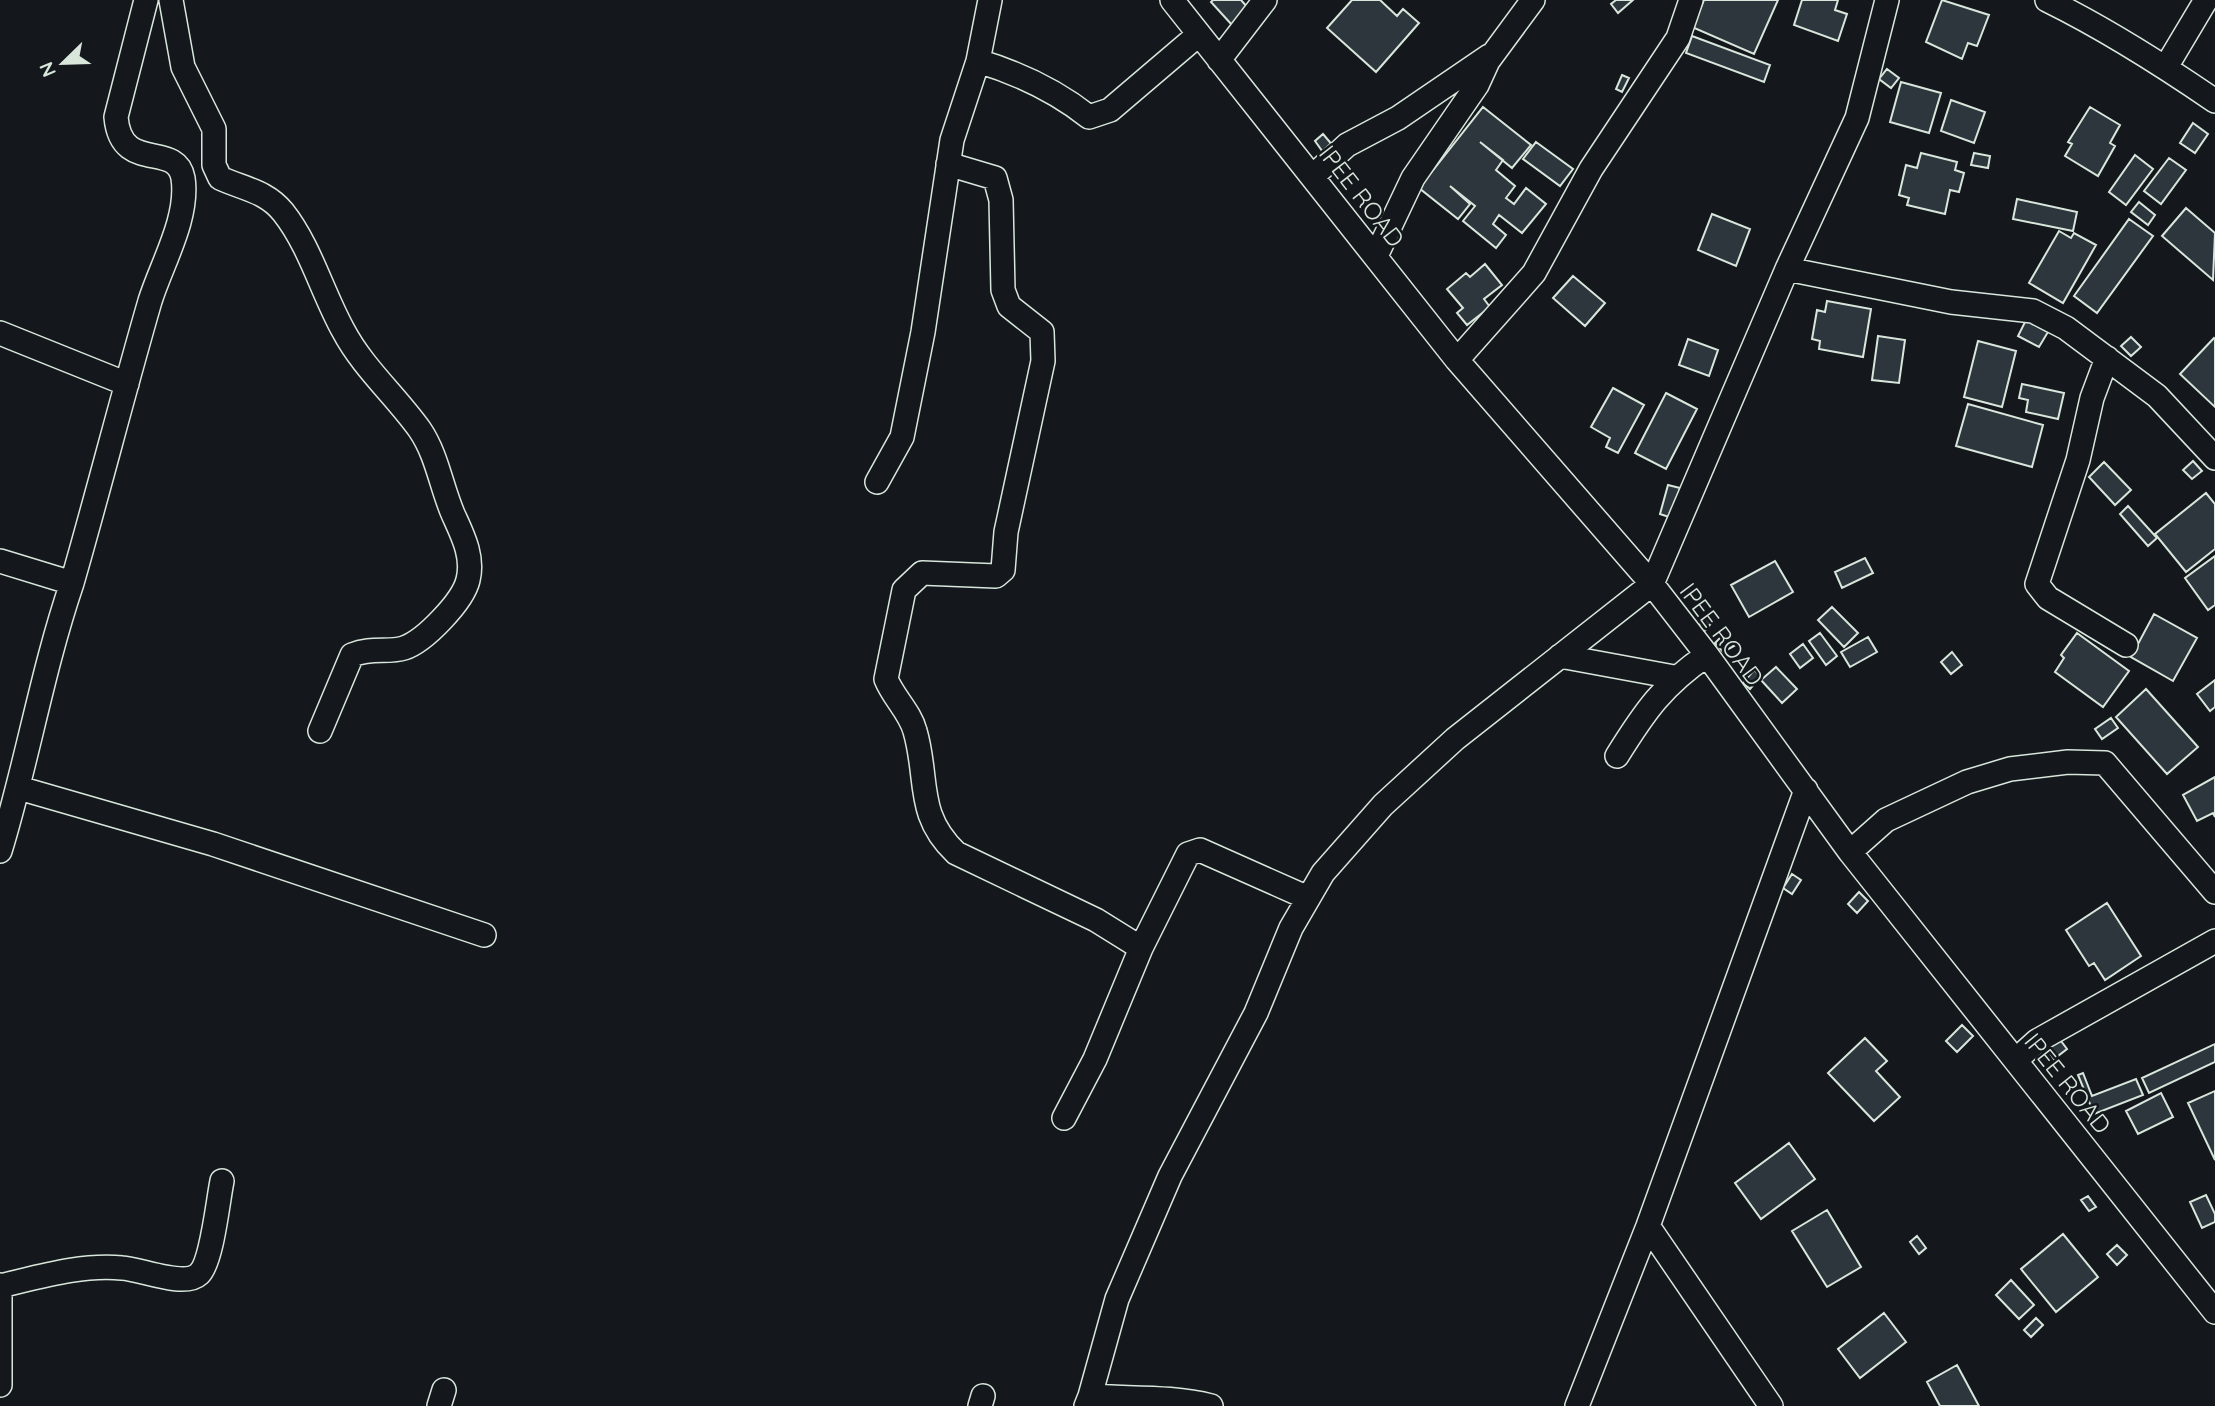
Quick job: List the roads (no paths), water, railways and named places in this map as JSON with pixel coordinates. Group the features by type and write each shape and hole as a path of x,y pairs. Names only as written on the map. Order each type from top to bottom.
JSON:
{"street":[{"path":"0,851 19,788 58,625 151,299 184,203 182,175 169,160 129,149 118,136 116,117 146,0"},
{"path":"171,0 183,67 214,129 214,165 220,178 248,191 265,194 284,213 305,249 332,310 365,368 422,433 439,470 469,558 468,580 459,601 421,638 404,648 367,649 352,655 320,731"},
{"path":"877,482 902,437 923,332 952,140 978,61 990,0"},
{"name":"IPEE ROAD","path":"1172,0 1457,360 1652,584 1850,852 2214,1307"},
{"path":"1219,60 1265,0"},
{"path":"1376,256 1403,195 1477,85 1493,54 1533,0"},
{"path":"1457,360 1534,273 1591,169 1678,38 1691,0"},
{"path":"1211,1406 1185,1400 1088,1401 1117,1299 1170,1176 1256,1013 1291,928 1323,873 1383,804 1455,739 1652,584 1787,269 1857,118 1887,0"},
{"path":"2047,0 2091,22 2166,67 2215,101"},
{"path":"2166,67 2206,0"},
{"path":"978,61 1014,72 1070,102 1088,117 1110,110 1198,35"},
{"path":"1312,176 1347,145 1398,118 1493,54"},
{"path":"948,164 995,178 1002,200 1003,290 1009,306 1042,332 1043,361 1006,532 1003,570 996,576 922,573 912,582 904,590 885,669 886,679 915,729 927,811 941,839 956,853 1096,920 1140,948"},
{"path":"1787,269 1951,302 2033,311 2066,328 2157,396 2215,458"},
{"path":"0,333 127,384"},
{"path":"2107,358 2037,584 2049,598 2126,645"},
{"path":"0,561 72,583"},
{"path":"1617,756 1643,713 1674,677 1707,655"},
{"path":"1560,656 1674,677"},
{"path":"1850,852 1886,820 1967,782 2010,769 2068,762 2105,763 2215,892"},
{"path":"19,788 213,844 484,935"},
{"path":"1577,1406 1648,1226 1806,790"},
{"path":"1065,1118 1095,1059 1140,948 1157,920 1188,854 1200,850 1308,898"},
{"path":"2016,1060 2037,1041 2215,941"},
{"path":"0,1385 0,1285 70,1270 121,1267 186,1280 200,1274 206,1261 222,1181"},
{"path":"1648,1226 1771,1406"}]}
